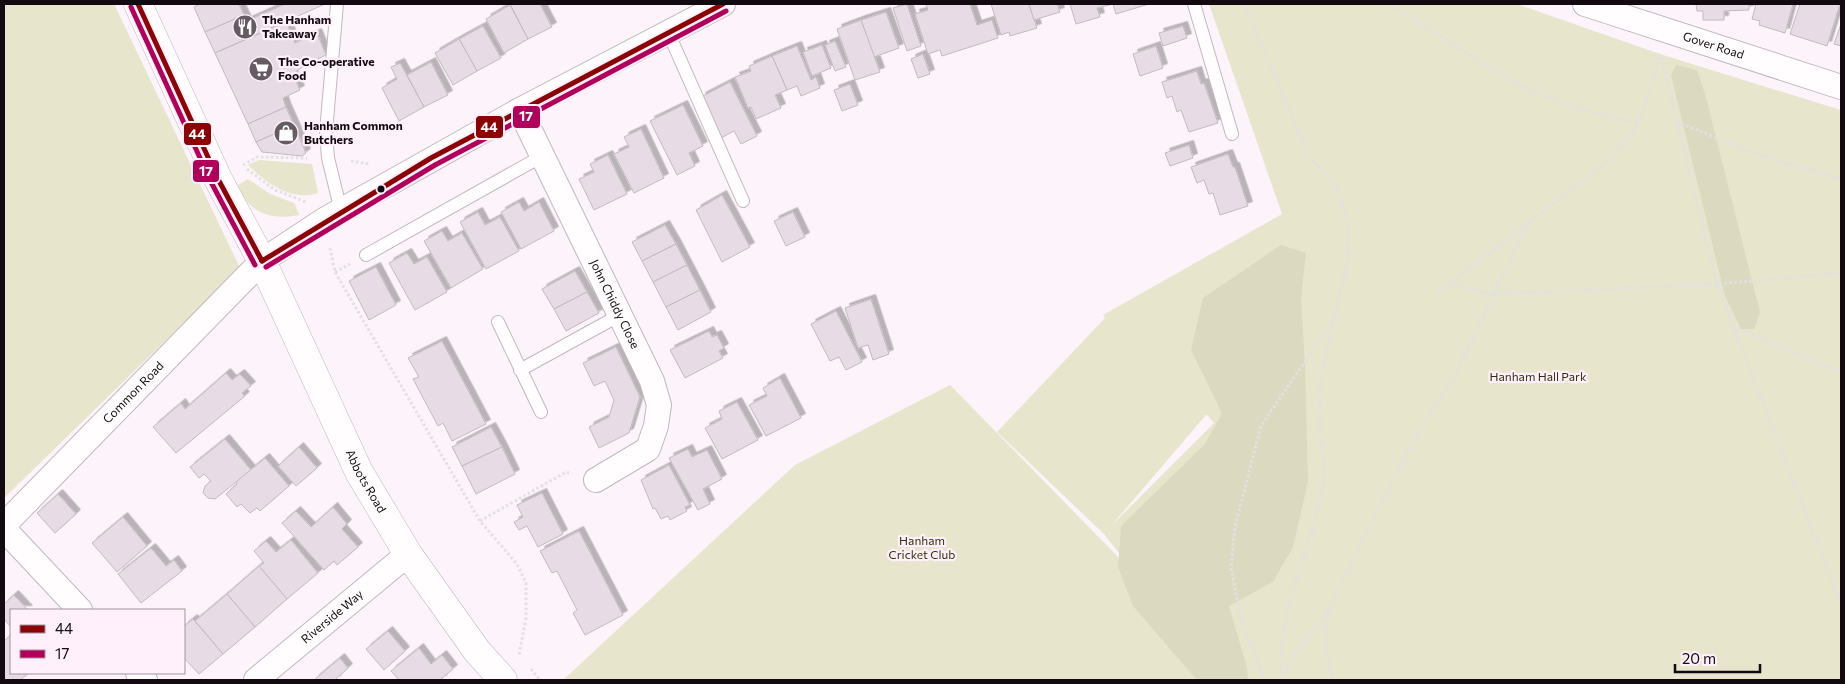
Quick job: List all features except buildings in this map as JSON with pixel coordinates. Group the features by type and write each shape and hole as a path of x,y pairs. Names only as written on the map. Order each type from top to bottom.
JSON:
{"street":[{"name":"Abbots Road","path":"138,4 218,179 262,261 359,472 408,554 477,651 503,680"},
{"name":"Common Road","path":"4,525 262,261 332,215 520,110 723,4"},
{"name":"Gover Road","path":"1585,4 1841,87"},
{"name":"John Chiddy Close","path":"520,110 544,155 652,381 659,405 656,426 648,449 596,480"},
{"path":"4,529 79,609"},
{"name":"Riverside Way","path":"256,680 408,554"}],"lane":[{"path":"332,215 326,132 337,4"},
{"path":"1194,4 1232,134"},
{"path":"668,32 743,201"},
{"path":"366,255 544,155"},
{"path":"520,370 620,315"},
{"path":"498,322 540,412"}],"path":[{"path":"4,12 8,4"},
{"path":"1244,4 1310,158 1336,187 1349,225 1347,264 1320,380 1320,432 1326,479 1315,522 1289,602 1281,648 1283,680"},
{"path":"1389,4 1518,86 1576,108 1638,123"},
{"path":"1657,28 1660,54 1717,284 1841,604"},
{"path":"1438,294 1608,161 1638,123 1645,106 1660,54"},
{"path":"1677,122 1759,156 1841,179"},
{"path":"218,179 243,165 276,190 304,200 332,215 335,272 480,520 517,564 526,583 526,618 518,654 524,661"},
{"path":"1283,680 1288,662 1330,606 1410,446 1454,377 1492,294 1529,222"},
{"path":"1451,283 1492,294 1717,284 1841,273"},
{"path":"1265,680 1242,622 1231,569 1235,527 1261,426 1334,318"},
{"path":"1733,327 1841,372"},
{"path":"480,520 566,472 596,480"},
{"path":"1330,606 1324,628 1327,662 1334,680"},
{"path":"529,667 540,680"}],"green space":[{"path":"4,4 114,4 240,268 4,498"},
{"name":"Hanham Hall Park","path":"1209,4 1517,4 1660,54 1841,110 1841,680 1219,680 1104,534 997,432 1105,318 1103,315 1282,214","holes":["1206,415 1214,423 1111,526"]},
{"path":"259,160 312,164 318,193 299,195 289,193 271,184 248,165"},
{"path":"248,179 270,194 294,203 299,215 278,217 262,213 248,203 235,187"},
{"name":"Hanham Cricket Club","path":"950,385 1121,560 1211,680 563,680 795,465"}],"shaded area":[{"path":"1676,65 1697,70 1705,94 1760,312 1754,329 1741,329 1725,296 1671,75"},
{"path":"1281,245 1306,253 1301,298 1308,482 1293,547 1273,582 1229,606 1247,668 1248,680 1197,680 1133,606 1118,567 1121,526 1205,444 1222,413 1191,350 1203,298"}],"transit line":[{"name":"44","path":"138,4 218,179 262,261"},
{"name":"44","path":"262,261 431,158 723,4"},
{"name":"17","path":"131,7 211,182 255,265"},
{"name":"17","path":"266,267 435,165 726,11"}],"place":[{"name":"The Hanham Takeaway","path":"245,27"},
{"name":"The Co-operative Food","path":"261,69"},
{"name":"Hanham Common Butchers","path":"286,133"}]}
